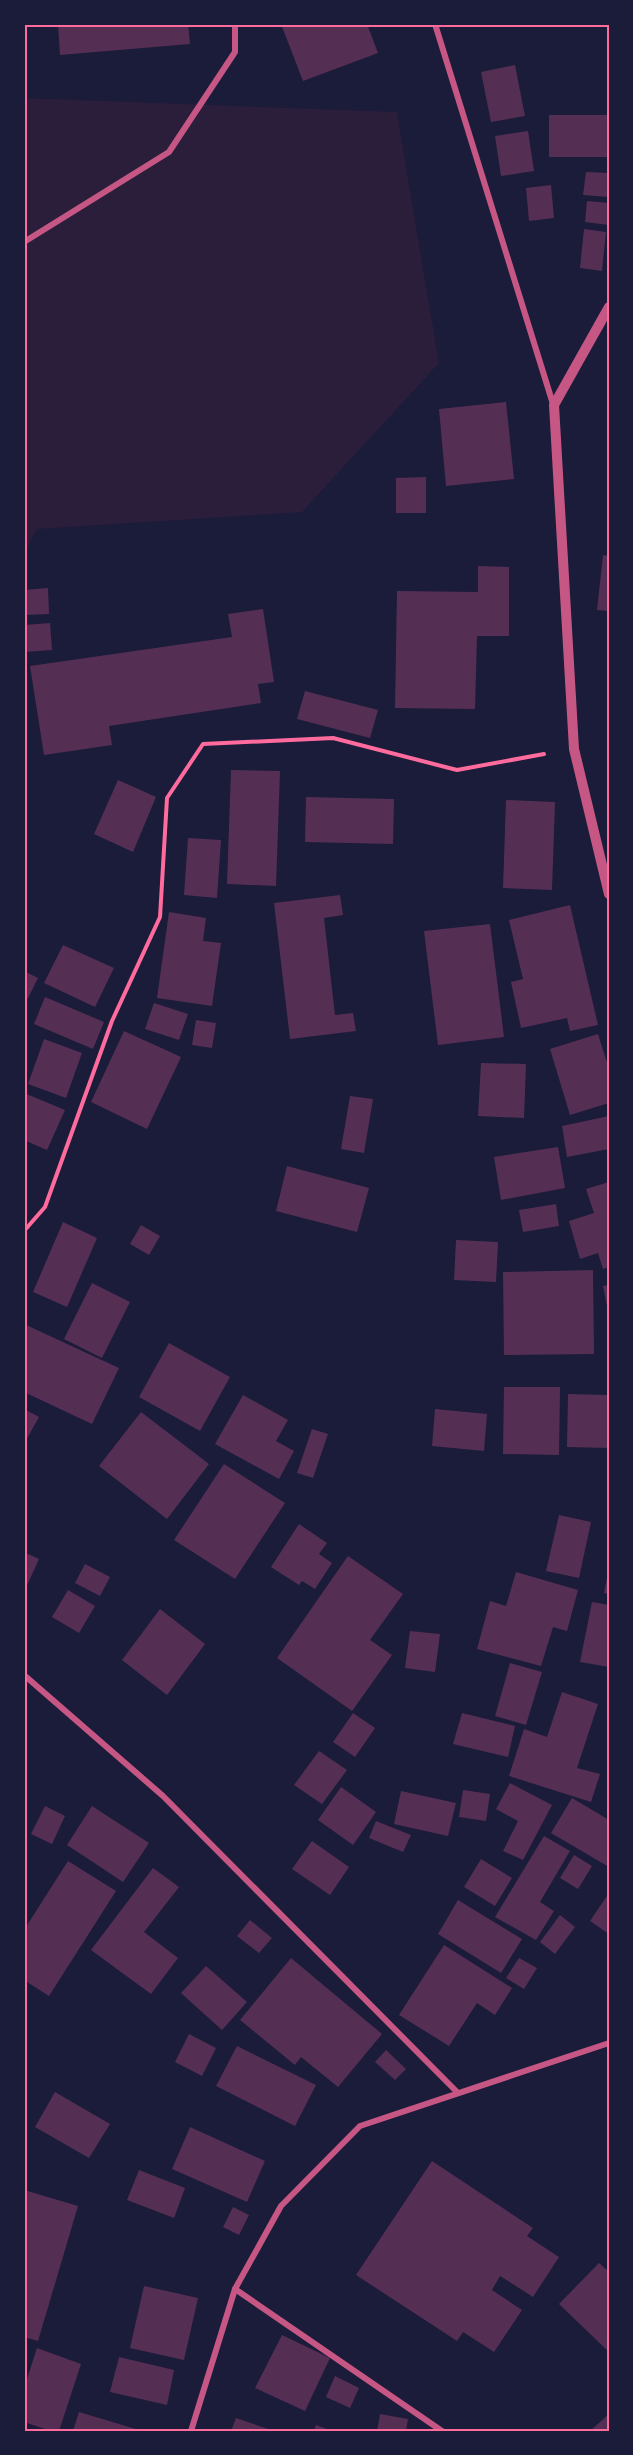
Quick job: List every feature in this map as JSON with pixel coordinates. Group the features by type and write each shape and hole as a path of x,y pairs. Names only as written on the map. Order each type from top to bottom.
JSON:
{"street":[{"path":"24,242 169,152 235,52 235,24"},
{"path":"434,24 554,405 574,749 609,894"},
{"path":"554,405 609,307"},
{"path":"24,1675 163,1796 457,2092"},
{"path":"191,2431 236,2289 281,2206 360,2126 609,2043"},
{"path":"236,2289 442,2431"}],"path":[{"path":"24,1231 45,1207 112,1021 160,917 167,798 203,744 333,738 457,770 574,749"}],"shaded area":[{"path":"24,98 397,112 439,363 302,512 37,529 24,554"}],"building":[{"path":"58,24 188,24 190,44 60,55"},
{"path":"281,24 367,24 378,53 303,81"},
{"path":"515,65 525,116 491,122 481,72"},
{"path":"549,115 609,115 609,157 549,157"},
{"path":"528,131 534,171 501,176 495,136"},
{"path":"586,172 609,173 609,197 583,195"},
{"path":"551,185 554,218 529,221 526,188"},
{"path":"587,201 609,203 609,225 585,222"},
{"path":"584,229 606,232 602,271 580,268"},
{"path":"506,402 514,479 446,486 439,409"},
{"path":"426,477 426,513 396,513 396,478"},
{"path":"603,555 609,556 609,611 597,610"},
{"path":"478,566 509,567 509,636 477,636 475,709 395,708 397,591 478,592"},
{"path":"48,588 49,614 24,615 24,590"},
{"path":"263,609 274,682 258,684 261,703 109,726 112,745 44,755 30,666 232,637 228,614"},
{"path":"50,623 52,650 24,652 24,625"},
{"path":"305,691 378,710 370,738 297,719"},
{"path":"231,770 280,771 276,886 227,884"},
{"path":"118,780 156,797 133,852 94,834"},
{"path":"306,797 394,799 393,844 305,842"},
{"path":"506,800 555,802 552,890 503,888"},
{"path":"188,838 221,840 217,898 184,895"},
{"path":"340,895 343,915 324,918 335,1015 353,1013 356,1031 290,1039 274,903"},
{"path":"570,905 598,1025 570,1031 567,1018 521,1028 511,982 523,979 509,920"},
{"path":"169,912 206,918 203,941 221,943 212,1006 157,998"},
{"path":"490,924 504,1037 438,1045 424,931"},
{"path":"63,945 114,968 95,1007 44,983"},
{"path":"24,971 38,978 24,1006"},
{"path":"45,997 104,1022 93,1049 34,1024"},
{"path":"154,1003 188,1014 179,1040 145,1029"},
{"path":"196,1020 216,1023 212,1048 192,1045"},
{"path":"124,1031 181,1057 147,1129 91,1102"},
{"path":"598,1034 609,1069 609,1103 570,1115 550,1049"},
{"path":"44,1039 82,1053 66,1098 28,1084"},
{"path":"481,1063 526,1064 524,1118 478,1116"},
{"path":"24,1093 65,1110 47,1150 24,1140"},
{"path":"350,1096 373,1099 364,1153 341,1149"},
{"path":"609,1116 609,1149 567,1157 562,1126"},
{"path":"558,1147 565,1188 501,1200 494,1157"},
{"path":"287,1166 369,1188 357,1232 276,1211"},
{"path":"609,1182 609,1267 603,1269 598,1253 580,1259 569,1221 594,1213 586,1189"},
{"path":"556,1204 559,1226 523,1232 519,1210"},
{"path":"63,1222 97,1238 67,1307 33,1292"},
{"path":"141,1225 160,1236 149,1255 130,1244"},
{"path":"456,1240 498,1242 496,1282 454,1280"},
{"path":"593,1270 594,1354 504,1355 503,1272"},
{"path":"92,1283 130,1302 102,1358 64,1339"},
{"path":"609,1285 609,1311 608,1311 603,1286"},
{"path":"24,1324 119,1368 92,1424 24,1392"},
{"path":"169,1343 230,1377 200,1431 139,1397"},
{"path":"504,1387 560,1387 559,1455 503,1454"},
{"path":"568,1394 609,1395 609,1448 567,1447"},
{"path":"243,1395 288,1420 276,1441 294,1451 279,1479 215,1444"},
{"path":"24,1409 39,1417 24,1444"},
{"path":"435,1409 487,1414 484,1451 432,1446"},
{"path":"141,1412 209,1464 167,1519 99,1466"},
{"path":"312,1429 328,1434 313,1478 297,1473"},
{"path":"224,1464 285,1503 235,1579 174,1540"},
{"path":"559,1515 591,1522 579,1578 546,1571"},
{"path":"299,1524 327,1543 319,1554 332,1563 315,1589 302,1581 299,1585 271,1567"},
{"path":"24,1552 39,1559 24,1592"},
{"path":"348,1556 403,1594 370,1640 392,1655 352,1711 277,1658"},
{"path":"85,1564 110,1577 100,1596 75,1583"},
{"path":"516,1572 578,1590 567,1631 553,1627 541,1666 477,1649 490,1601 506,1606"},
{"path":"609,1573 609,1594 604,1593"},
{"path":"68,1590 95,1606 79,1633 52,1617"},
{"path":"592,1602 609,1605 609,1667 580,1662"},
{"path":"160,1609 205,1644 167,1695 122,1660"},
{"path":"410,1631 440,1634 435,1672 405,1668"},
{"path":"510,1663 542,1672 526,1725 495,1716"},
{"path":"562,1692 598,1704 577,1768 600,1774 591,1802 509,1776 524,1729 547,1737"},
{"path":"353,1713 375,1728 355,1757 333,1742"},
{"path":"462,1713 515,1726 508,1757 453,1744"},
{"path":"319,1751 347,1770 322,1804 294,1785"},
{"path":"510,1783 552,1805 523,1860 503,1851 518,1821 496,1809"},
{"path":"341,1787 376,1812 353,1845 318,1820"},
{"path":"463,1790 490,1794 486,1821 459,1817"},
{"path":"401,1791 456,1803 448,1836 394,1824"},
{"path":"572,1798 609,1820 609,1867 551,1833"},
{"path":"45,1806 65,1816 52,1844 31,1834"},
{"path":"92,1806 149,1843 123,1882 67,1845"},
{"path":"376,1821 411,1835 403,1852 369,1838"},
{"path":"544,1836 570,1851 540,1902 554,1911 536,1940 495,1917"},
{"path":"312,1841 349,1867 330,1895 292,1869"},
{"path":"574,1855 592,1866 578,1889 560,1878"},
{"path":"481,1859 512,1878 495,1906 464,1887"},
{"path":"68,1861 116,1891 49,1996 24,1980 24,1930"},
{"path":"153,1868 179,1887 144,1932 178,1958 151,1994 91,1950"},
{"path":"609,1893 609,1934 590,1921"},
{"path":"458,1900 522,1939 501,1973 438,1934"},
{"path":"560,1915 575,1927 555,1954 540,1942"},
{"path":"250,1920 272,1938 259,1953 237,1936"},
{"path":"444,1945 512,1988 495,2015 477,2003 449,2046 399,2015"},
{"path":"291,1958 382,2034 338,2087 301,2057 295,2065 240,2020"},
{"path":"519,1958 537,1968 524,1989 506,1978"},
{"path":"206,1966 247,2002 222,2030 181,1993"},
{"path":"189,2034 216,2048 202,2076 175,2062"},
{"path":"237,2046 316,2085 295,2126 216,2086"},
{"path":"386,2050 406,2069 395,2080 375,2062"},
{"path":"55,2092 110,2124 89,2158 35,2127"},
{"path":"190,2127 265,2161 247,2202 172,2169"},
{"path":"432,2161 533,2228 527,2236 559,2257 533,2297 500,2276 492,2290 522,2310 494,2352 463,2332 457,2341 356,2275"},
{"path":"139,2170 185,2188 174,2218 127,2200"},
{"path":"24,2190 78,2206 38,2341 24,2337"},
{"path":"233,2207 249,2215 239,2235 223,2227"},
{"path":"599,2263 609,2272 609,2352 559,2304"},
{"path":"144,2286 198,2298 184,2360 130,2348"},
{"path":"282,2335 330,2358 305,2411 255,2388"},
{"path":"37,2348 81,2364 59,2431 51,2431 24,2422 24,2388"},
{"path":"119,2357 174,2370 167,2405 110,2392"},
{"path":"335,2376 359,2388 350,2408 326,2397"},
{"path":"79,2412 139,2430 139,2431 73,2431"},
{"path":"380,2414 408,2419 406,2431 377,2431"},
{"path":"609,2414 609,2431 590,2431"},
{"path":"236,2418 274,2431 231,2431"},
{"path":"316,2425 332,2431 314,2431"}]}
